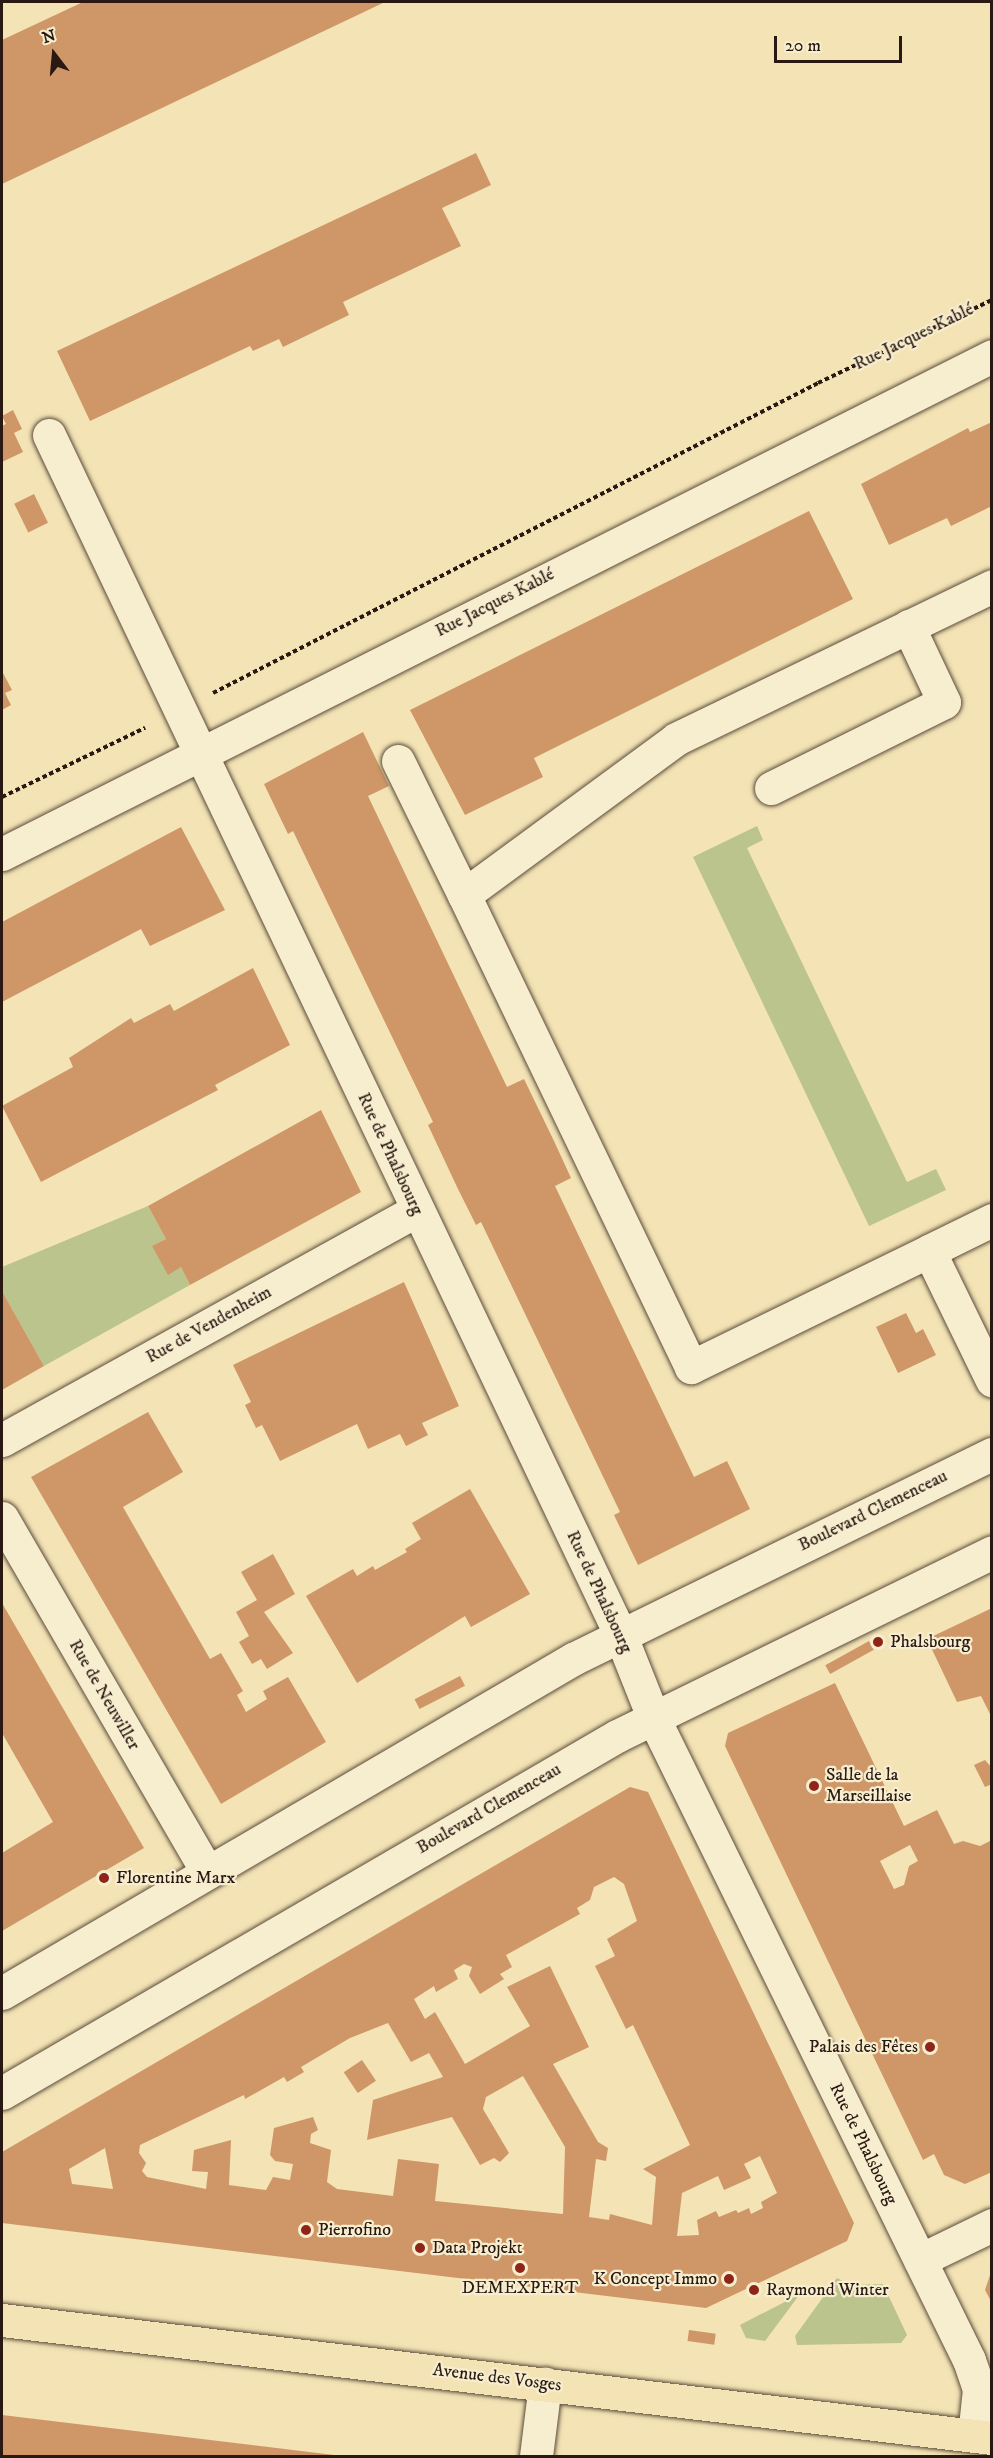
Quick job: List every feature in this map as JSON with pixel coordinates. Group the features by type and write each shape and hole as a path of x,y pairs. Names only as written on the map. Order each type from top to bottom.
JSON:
{"main road":[{"name":"Avenue des Vosges","path":"2,2320 983,2437"}],"street":[{"name":"Rue Jacques Kablé","path":"2,854 198,753 992,357"},
{"name":"Rue de Phalsbourg","path":"49,435 177,711 620,1634 653,1717 920,2260 979,2389 983,2437"},
{"path":"464,895 676,739 992,586"},
{"path":"771,788 944,702 908,626"},
{"path":"398,761 691,1367 992,1220"},
{"name":"Rue de Vendenheim","path":"2,1440 417,1210"},
{"path":"929,1251 992,1380"},
{"name":"Boulevard Clemenceau","path":"2,1992 620,1634 992,1454"},
{"name":"Rue de Neuwiller","path":"2,1518 207,1872"},
{"name":"Boulevard Clemenceau","path":"2,2093 653,1717 992,1552"},
{"path":"920,2260 992,2225"},
{"path":"536,2457 545,2384"}],"path":[{"name":"Rue Jacques Kablé","path":"2,797 177,711 818,383 992,300"}],"green space":[{"path":"757,826 763,840 747,848 907,1182 936,1169 946,1190 869,1226 693,857"},
{"path":"148,1206 166,1239 153,1246 168,1274 181,1267 190,1285 44,1366 2,1291 2,1267"},
{"path":"837,2278 851,2285 883,2284 907,2335 901,2343 797,2345 795,2336"},
{"path":"800,2294 765,2341 746,2338 740,2325"}],"building":[{"path":"83,2 385,2 2,184 2,40"},
{"path":"476,153 491,185 442,208 461,246 343,302 349,315 283,347 279,339 253,351 250,346 90,421 57,351"},
{"path":"13,410 22,429 14,433 23,452 2,462 2,426 6,424 2,416"},
{"path":"992,422 992,506 951,526 947,518 889,545 861,484 968,428 970,432"},
{"path":"34,494 48,523 28,532 14,504"},
{"path":"809,511 853,599 534,758 543,777 465,815 410,710"},
{"path":"2,671 12,690 5,693 11,705 2,710"},
{"path":"363,732 389,786 368,796 507,1087 524,1079 554,1141 571,1178 555,1186 694,1477 727,1461 750,1509 638,1565 614,1515 620,1512 481,1222 476,1225 457,1187 428,1125 433,1122 293,831 288,834 264,784"},
{"path":"181,827 225,910 150,946 141,929 2,1002 2,922"},
{"path":"253,968 290,1045 215,1085 218,1090 41,1182 2,1106 73,1067 69,1058 131,1018 134,1023 170,1004 174,1011"},
{"path":"321,1110 361,1192 190,1285 181,1267 168,1275 152,1246 166,1239 148,1206"},
{"path":"404,1282 459,1406 422,1423 428,1435 406,1446 400,1434 368,1449 357,1424 280,1461 262,1425 256,1428 245,1405 251,1402 233,1365"},
{"path":"2,1291 44,1366 2,1390"},
{"path":"906,1313 916,1333 923,1329 936,1355 898,1373 876,1327"},
{"path":"148,1412 183,1472 123,1507 210,1659 221,1653 243,1691 237,1695 246,1712 267,1699 263,1691 288,1677 326,1742 221,1804 31,1477"},
{"path":"470,1489 530,1594 471,1627 465,1616 357,1683 306,1596 353,1569 357,1576 373,1566 375,1570 407,1552 405,1549 421,1539 412,1523"},
{"path":"273,1554 295,1594 264,1612 293,1653 267,1669 261,1659 252,1664 239,1642 249,1636 236,1612 257,1600 241,1572"},
{"path":"2,1603 144,1848 2,1931 2,1853 53,1822 2,1733"},
{"path":"992,1608 992,1718 981,1696 957,1702 927,1639"},
{"path":"869,1641 874,1650 830,1674 825,1665"},
{"path":"460,1676 465,1686 420,1709 415,1699"},
{"name":"Palais des Fêtes","path":"835,1683 904,1826 937,1810 954,1844 963,1841 980,1846 992,1840 992,2172 965,2184 944,2175 934,2154 923,2160 725,1746 728,1733","holes":["910,1845 918,1861 909,1866 904,1885 894,1889 880,1861"]},
{"path":"985,1760 992,1768 992,1784 985,1787 974,1765"},
{"path":"630,1787 648,1792 854,2223 847,2241 706,2308 2,2223 2,2152","holes":["614,1877 624,1884 637,1921 607,1939 615,1956 595,1966 626,2029 633,2025 690,2145 643,2169 656,2177 652,2225 610,2214 609,2220 589,2217 596,2159 606,2161 608,2148 598,2142 553,2064 589,2047 550,1966 507,1987 530,2026 465,2064 435,2012 425,2019 414,1999 434,1986 436,1992 458,1979 454,1970 464,1964 472,1967 469,1976 480,1994 504,1979 500,1974 512,1967 506,1955 580,1914 577,1908 590,1900 594,1887","388,2023 411,2062 429,2053 443,2077 373,2100 367,2140 452,2117 480,2165 494,2158 500,2162 509,2153 483,2109 486,2097 523,2076 565,2147 563,2214 435,2201 439,2164 398,2159 393,2196 337,2189 327,2182 331,2150 310,2143 311,2134 318,2130 313,2117 274,2128 270,2155 275,2161 293,2164 290,2180 273,2177 266,2190 229,2185 231,2140 194,2150 192,2171 208,2172 206,2189 147,2177 142,2171 146,2163 139,2153 140,2145 244,2095 245,2099 284,2077 287,2082 304,2072 301,2067 350,2038","105,2148 113,2189 72,2184 69,2169","760,2156 777,2193 761,2202 763,2208 751,2214 749,2208 738,2213 736,2210 719,2217 716,2211 697,2220 699,2235 677,2236 682,2193 718,2176 724,2190 751,2178 744,2164"]},
{"path":"362,2060 376,2081 358,2093 344,2072"},
{"path":"992,2272 992,2303 985,2290"},
{"path":"689,2330 716,2334 714,2345 687,2341"},
{"path":"2,2415 334,2455 334,2456 2,2456"}],"place":[{"name":"Phalsbourg","path":"878,1642"},
{"name":"Salle de la Marseillaise","path":"814,1786"},
{"name":"Florentine Marx","path":"104,1878"},
{"name":"Palais des Fêtes","path":"930,2047"},
{"name":"Pierrofino","path":"306,2230"},
{"name":"Data Projekt","path":"420,2248"},
{"name":"DEMEXPERT","path":"520,2268"},
{"name":"K Concept Immo","path":"729,2279"},
{"name":"Raymond Winter","path":"754,2290"}]}
